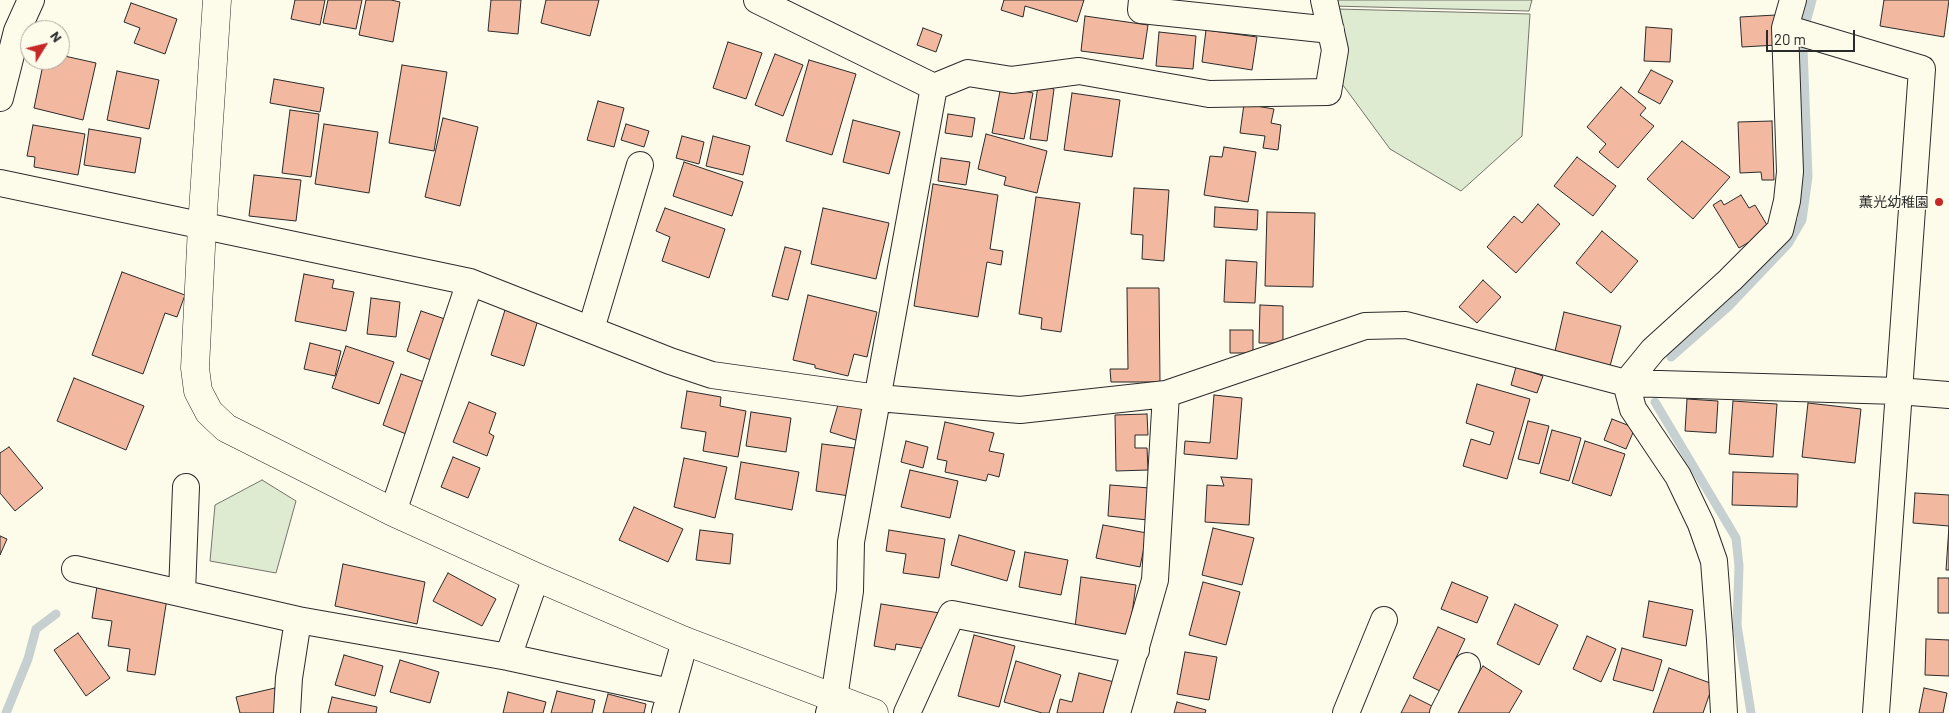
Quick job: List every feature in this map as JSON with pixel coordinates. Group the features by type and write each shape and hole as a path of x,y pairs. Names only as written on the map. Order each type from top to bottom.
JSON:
{"street":[{"path":"0,98 18,31 30,0"},
{"path":"217,0 195,368 198,391 209,412 226,428 393,512 536,578 685,641 831,706 874,713"},
{"path":"757,0 787,6 934,87"},
{"path":"1142,0 1141,10 1331,30"},
{"path":"934,87 968,73 1012,80 1079,71 1209,94 1328,92 1335,50 1324,0"},
{"path":"1626,383 1653,350 1730,280 1780,230 1787,201 1790,172 1785,28 1793,0"},
{"path":"1785,28 1922,69 1876,713"},
{"path":"831,706 850,591 851,542 934,87"},
{"path":"591,330 640,165"},
{"path":"0,183 470,282 670,361 712,375 878,398 1020,410 1166,394 1365,326 1406,324 1626,383 1898,391 1949,395"},
{"path":"393,512 470,282"},
{"path":"1626,383 1634,409 1678,476 1701,524 1714,561 1724,713"},
{"path":"1117,713 1155,580 1166,394"},
{"path":"182,593 186,486"},
{"path":"75,568 298,620 508,657 667,702 685,641"},
{"path":"508,657 536,578"},
{"path":"907,713 952,614 1136,650"},
{"path":"288,713 289,678 298,620"},
{"path":"1346,713 1384,620"},
{"path":"1443,713 1467,666"}],"green space":[{"path":"1331,0 1532,0 1529,11 1332,6"},
{"path":"1337,9 1530,14 1522,136 1461,191 1390,149 1337,77"},
{"path":"262,480 296,501 276,573 210,561 215,505"}],"building":[{"path":"295,0 325,0 320,25 291,19"},
{"path":"328,0 362,0 356,29 323,23"},
{"path":"366,0 400,2 393,42 359,35"},
{"path":"491,0 521,0 518,34 488,31"},
{"path":"546,0 599,0 590,36 541,23"},
{"path":"1004,0 1084,0 1077,22 1025,6 1023,17 1001,10"},
{"path":"1884,0 1949,0 1944,37 1880,26"},
{"path":"131,3 177,19 165,54 134,43 140,28 124,22"},
{"path":"1776,15 1777,45 1742,47 1740,17"},
{"path":"1085,16 1148,25 1143,59 1081,51"},
{"path":"1646,27 1672,29 1670,62 1644,61"},
{"path":"923,28 942,35 936,52 917,45"},
{"path":"1206,30 1257,37 1252,70 1202,62"},
{"path":"1159,32 1196,36 1193,69 1156,66"},
{"path":"728,42 762,53 746,99 713,88"},
{"path":"775,54 803,65 783,116 755,105"},
{"path":"70,57 96,63 83,120 34,108 42,70 70,70"},
{"path":"809,60 856,74 832,155 786,141"},
{"path":"402,65 447,72 434,151 389,143"},
{"path":"1651,70 1673,81 1660,104 1638,92"},
{"path":"117,71 159,80 149,129 107,120"},
{"path":"274,79 324,88 320,112 270,103"},
{"path":"1001,86 1033,93 1024,139 992,133"},
{"path":"1038,86 1054,89 1047,141 1030,139"},
{"path":"1621,87 1646,108 1640,115 1654,126 1618,168 1599,152 1606,144 1587,127"},
{"path":"1072,93 1120,100 1112,157 1064,150"},
{"path":"598,101 624,108 614,147 587,140"},
{"path":"1244,104 1274,109 1271,123 1281,125 1278,150 1263,148 1265,136 1240,133"},
{"path":"290,110 319,114 311,177 282,173"},
{"path":"948,114 975,118 972,137 945,133"},
{"path":"443,118 478,127 460,206 425,197"},
{"path":"853,120 900,132 889,174 843,162"},
{"path":"1772,121 1774,180 1762,180 1761,172 1740,173 1738,122"},
{"path":"324,124 378,132 369,193 315,184"},
{"path":"626,124 649,131 644,147 621,140"},
{"path":"33,125 85,134 78,175 34,167 35,157 27,156"},
{"path":"89,129 141,138 135,173 84,165"},
{"path":"986,134 1047,151 1037,193 1004,185 1006,177 978,169"},
{"path":"682,136 704,142 699,164 676,158"},
{"path":"713,136 750,146 743,175 706,166"},
{"path":"1682,141 1730,177 1693,219 1647,179"},
{"path":"1224,147 1256,152 1248,202 1204,195 1210,156 1222,157"},
{"path":"1577,157 1616,186 1593,216 1554,186"},
{"path":"941,158 970,162 966,185 938,181"},
{"path":"684,162 743,182 732,216 673,196"},
{"path":"254,175 301,180 296,221 249,216"},
{"path":"933,184 998,195 990,249 1003,251 1001,265 987,262 978,317 914,306"},
{"path":"1134,188 1169,190 1164,261 1142,259 1143,235 1131,234"},
{"path":"1741,195 1749,208 1755,205 1770,230 1739,248 1713,205 1721,200 1724,205"},
{"path":"1036,197 1080,203 1061,332 1041,329 1042,318 1019,314"},
{"path":"1538,204 1560,224 1516,273 1487,247 1514,216 1522,223"},
{"path":"1215,207 1258,210 1257,230 1214,227"},
{"path":"665,208 725,229 709,278 662,261 670,237 656,231"},
{"path":"823,208 889,223 876,279 811,264"},
{"path":"1267,212 1315,213 1313,287 1265,286"},
{"path":"1602,231 1638,261 1611,293 1576,263"},
{"path":"785,247 801,251 788,300 772,296"},
{"path":"1226,260 1257,262 1255,303 1224,302"},
{"path":"122,272 185,295 177,317 165,313 143,374 92,355"},
{"path":"304,274 334,280 332,288 354,292 346,331 295,321"},
{"path":"1483,280 1501,297 1477,323 1459,307"},
{"path":"1127,288 1159,288 1160,382 1111,382 1110,369 1128,369"},
{"path":"808,295 877,312 867,357 854,354 848,376 815,368 815,365 793,360"},
{"path":"371,298 400,302 396,337 367,334"},
{"path":"1260,305 1283,306 1283,343 1259,343"},
{"path":"505,310 538,320 524,366 491,355"},
{"path":"421,311 451,321 436,362 407,351"},
{"path":"1564,312 1621,326 1610,366 1555,351"},
{"path":"1230,330 1253,330 1253,353 1230,353"},
{"path":"310,343 341,351 335,376 304,369"},
{"path":"346,346 394,362 379,404 332,388"},
{"path":"1516,367 1543,376 1537,393 1511,385"},
{"path":"401,374 433,385 414,437 383,425"},
{"path":"74,378 144,406 126,450 57,421"},
{"path":"1477,384 1530,399 1507,479 1463,466 1471,439 1490,445 1494,432 1466,423"},
{"path":"687,391 721,397 720,406 746,411 738,457 703,451 706,432 681,428"},
{"path":"1214,395 1242,398 1237,459 1184,454 1185,441 1210,443"},
{"path":"840,398 872,409 862,442 830,432"},
{"path":"1687,399 1718,401 1716,433 1685,431"},
{"path":"1733,401 1777,404 1773,457 1729,454"},
{"path":"469,402 496,413 489,433 494,436 487,456 453,442"},
{"path":"1808,403 1861,409 1855,463 1802,457"},
{"path":"751,412 791,418 786,452 746,446"},
{"path":"1147,414 1148,435 1135,435 1135,448 1147,448 1148,470 1116,471 1115,415"},
{"path":"1612,419 1635,428 1626,449 1604,440"},
{"path":"1528,421 1549,426 1539,464 1518,459"},
{"path":"945,422 994,433 989,451 1004,454 999,477 988,474 986,481 945,472 947,461 937,459"},
{"path":"1552,430 1581,438 1569,481 1540,473"},
{"path":"906,441 928,447 923,468 901,462"},
{"path":"1585,441 1625,454 1611,496 1572,483"},
{"path":"822,444 863,449 856,497 816,491"},
{"path":"9,447 43,488 15,511 0,493 0,453"},
{"path":"453,457 480,468 468,498 441,487"},
{"path":"684,458 727,467 715,518 674,507"},
{"path":"741,462 799,472 792,510 735,499"},
{"path":"910,470 958,481 950,518 901,507"},
{"path":"1733,472 1798,474 1797,507 1732,505"},
{"path":"1221,477 1252,479 1249,525 1205,522 1207,485 1224,486"},
{"path":"1110,485 1150,488 1148,520 1108,516"},
{"path":"1915,493 1949,495 1949,526 1913,523"},
{"path":"634,507 683,529 668,562 619,540"},
{"path":"1103,525 1147,533 1140,567 1096,558"},
{"path":"1949,526 1949,570 1946,570"},
{"path":"1213,528 1254,538 1242,585 1202,575"},
{"path":"700,530 733,534 730,564 696,560"},
{"path":"889,530 945,539 939,578 903,573 906,554 886,551"},
{"path":"959,535 1015,551 1007,581 951,565"},
{"path":"0,536 7,539 0,555"},
{"path":"1025,552 1068,560 1061,595 1019,587"},
{"path":"343,564 425,582 417,624 335,606"},
{"path":"448,573 496,599 482,626 433,601"},
{"path":"1081,577 1136,585 1129,635 1075,627"},
{"path":"1938,578 1949,578 1949,613 1938,613"},
{"path":"98,580 168,592 155,675 127,671 130,649 108,646 112,621 92,618"},
{"path":"1203,582 1240,592 1226,645 1189,635"},
{"path":"1452,582 1488,597 1477,623 1441,609"},
{"path":"1649,601 1693,610 1686,646 1643,637"},
{"path":"881,604 940,613 937,631 930,630 927,649 896,644 895,650 874,646"},
{"path":"1515,604 1558,625 1539,665 1497,644"},
{"path":"1438,627 1465,639 1440,691 1413,678"},
{"path":"78,633 110,678 86,696 54,650"},
{"path":"974,635 1015,646 999,707 958,696"},
{"path":"1587,636 1616,649 1601,682 1573,669"},
{"path":"1926,639 1949,640 1949,676 1925,675"},
{"path":"1622,648 1662,660 1653,691 1613,680"},
{"path":"1185,652 1217,657 1209,700 1177,694"},
{"path":"344,655 383,666 375,696 335,685"},
{"path":"400,660 439,672 430,703 390,692"},
{"path":"1016,661 1061,675 1049,713 1042,713 1004,702"},
{"path":"1483,666 1522,691 1509,713 1453,713"},
{"path":"1669,668 1713,684 1703,713 1653,713"},
{"path":"1079,673 1122,684 1115,713 1057,713 1060,699 1072,702"},
{"path":"275,688 280,713 240,713 236,697"},
{"path":"1924,688 1947,693 1943,713 1919,713"},
{"path":"557,691 595,700 592,713 551,713"},
{"path":"508,692 546,702 543,713 503,713"},
{"path":"608,694 646,704 644,713 603,713"},
{"path":"1410,695 1434,707 1431,713 1401,713"},
{"path":"332,697 377,707 376,713 328,713"},
{"path":"1177,702 1206,710 1205,713 1174,713"}],"waterway":[{"path":"1806,22 1812,0"},
{"path":"1671,357 1730,305 1788,244 1802,220 1808,177 1803,49"},
{"path":"1655,402 1736,538 1739,566 1737,625 1751,713"},
{"path":"6,713 28,659 36,629 56,614"}],"place":[{"name":"薫光幼稚園","path":"1939,202"}]}
